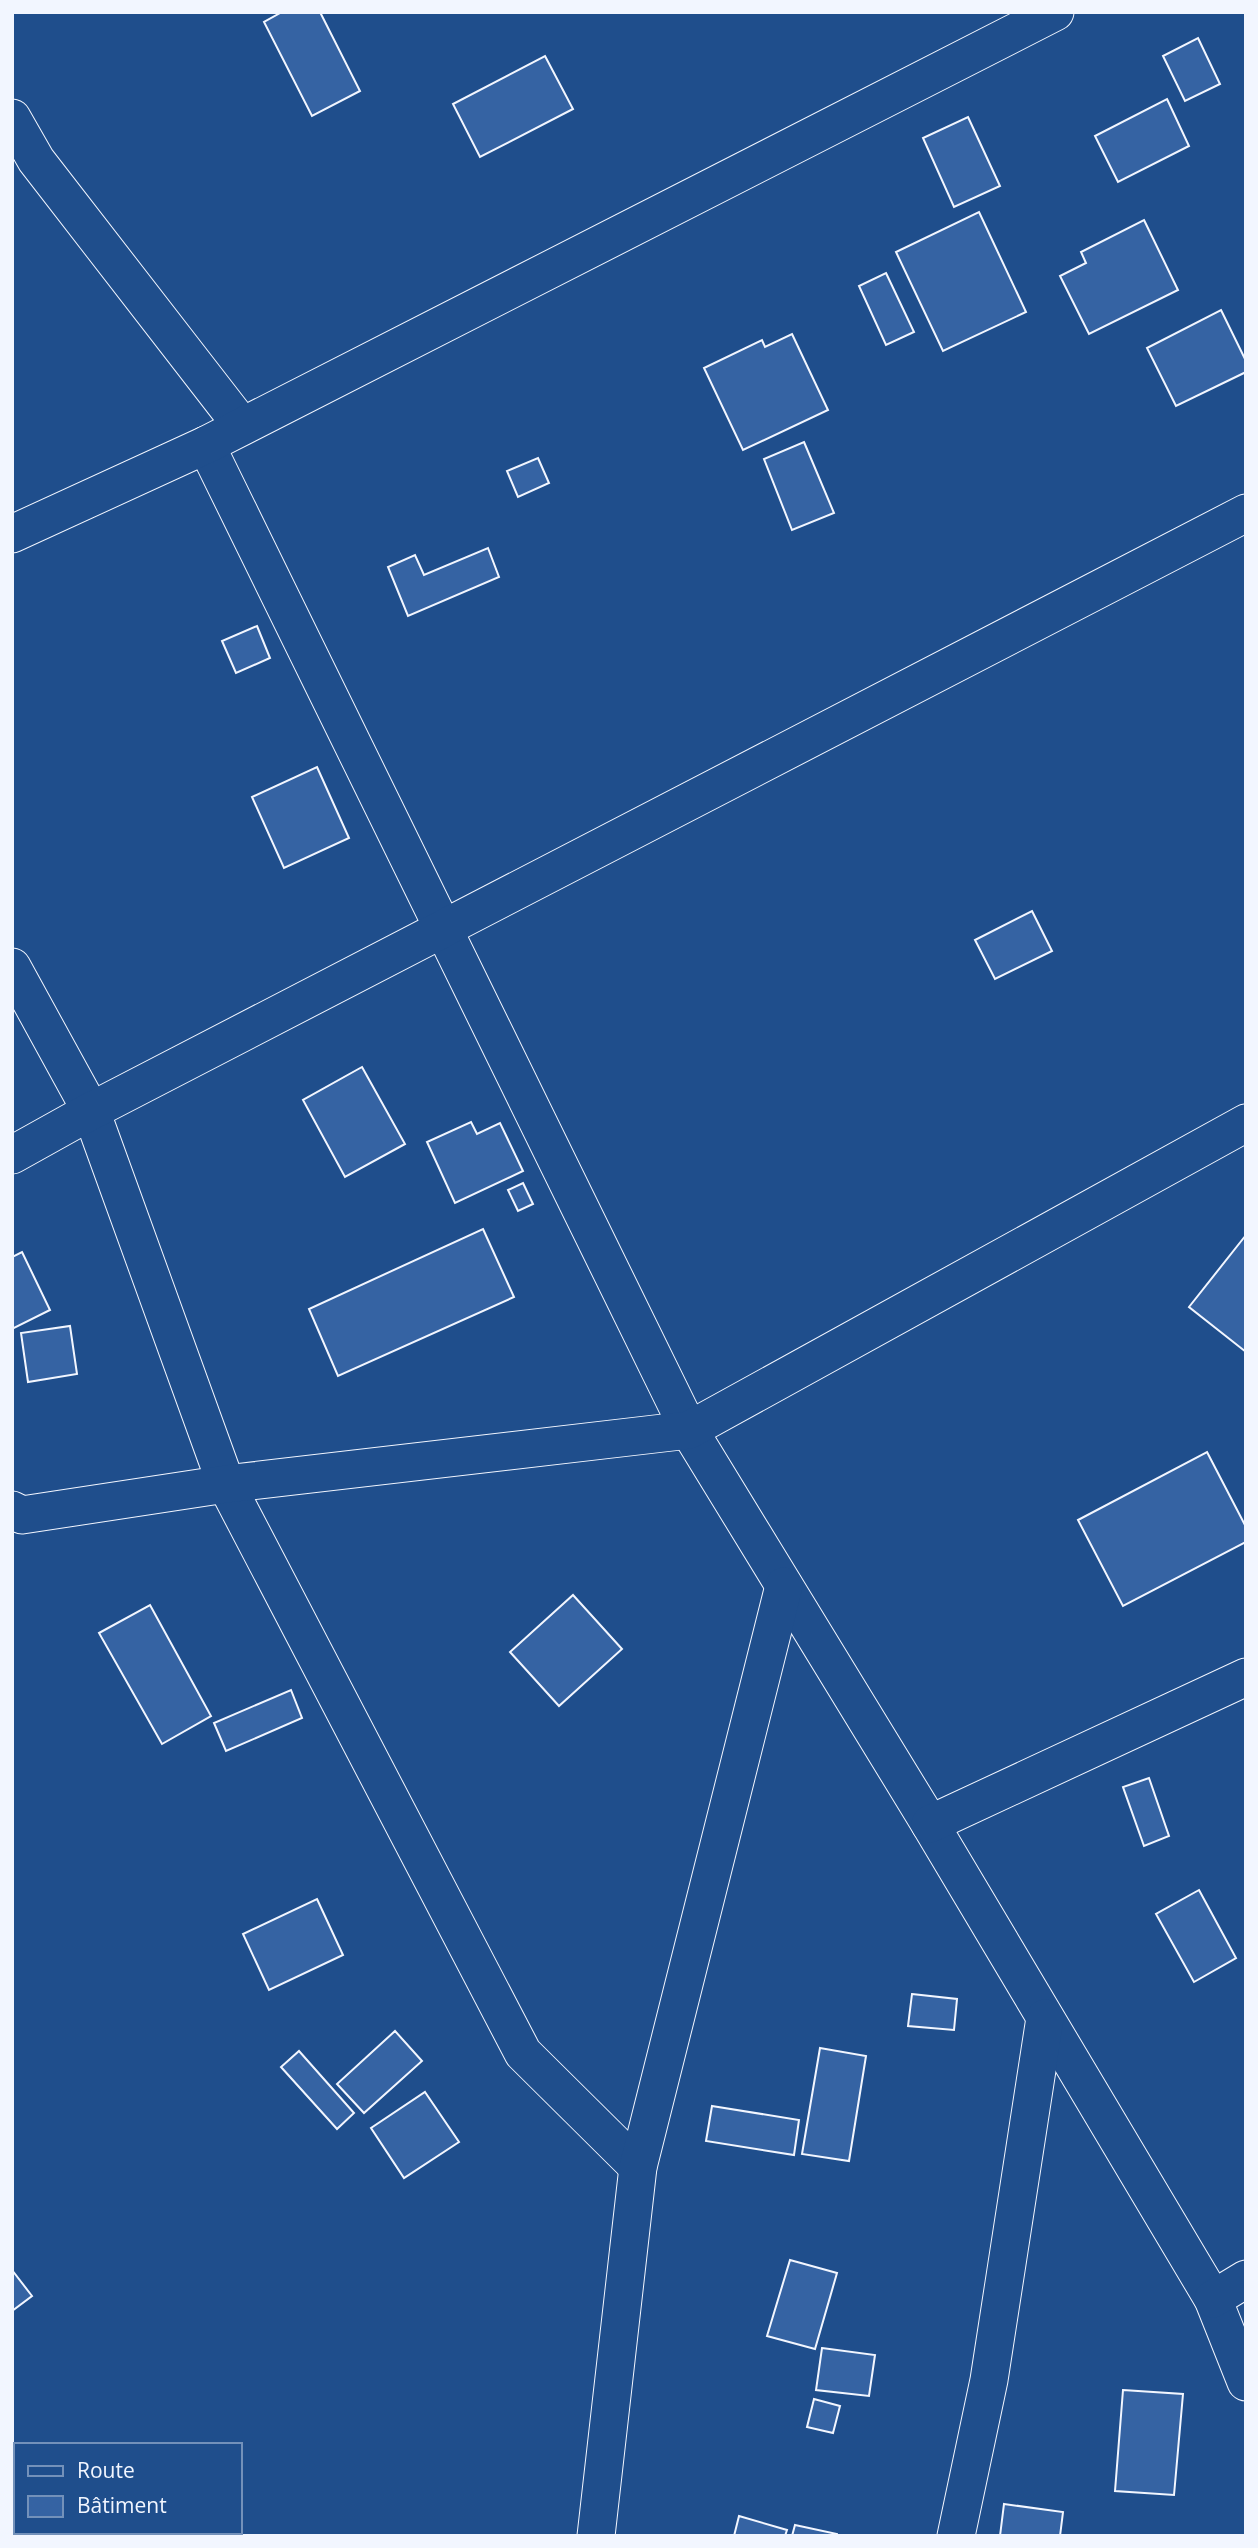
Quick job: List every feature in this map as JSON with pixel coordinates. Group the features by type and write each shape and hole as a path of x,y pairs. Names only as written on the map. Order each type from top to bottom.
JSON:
{"street":[{"path":"12,534 206,445 1055,12"},
{"path":"12,118 36,160 242,426"},
{"path":"206,445 689,1430 930,1825 1213,2299 1246,2382"},
{"path":"12,1155 90,1111 1246,513"},
{"path":"12,968 90,1111 226,1484 523,2053 638,2167"},
{"path":"12,1510 22,1515 226,1484 689,1430 1246,1123"},
{"path":"596,2536 638,2167 784,1586"},
{"path":"930,1825 1246,1677"},
{"path":"956,2536 989,2381 1045,2018"},
{"path":"1213,2299 1246,2279"}],"building":[{"path":"282,12 320,12 360,91 312,116 264,22"},
{"path":"1198,38 1220,84 1185,101 1163,56"},
{"path":"545,56 573,109 480,157 453,104"},
{"path":"1167,99 1189,146 1118,182 1095,136"},
{"path":"968,117 1000,186 954,207 923,138"},
{"path":"979,212 1026,312 943,351 896,252"},
{"path":"1144,220 1178,290 1089,334 1060,276 1086,263 1081,252"},
{"path":"886,273 914,332 886,345 859,286"},
{"path":"1221,310 1246,361 1246,372 1176,406 1147,348"},
{"path":"792,334 828,410 743,450 704,368 762,340 765,347"},
{"path":"804,442 834,513 792,530 764,459"},
{"path":"538,458 549,483 518,497 507,471"},
{"path":"488,548 499,577 408,616 388,567 415,555 424,575"},
{"path":"257,626 270,658 236,673 222,641"},
{"path":"317,767 349,838 284,868 252,797"},
{"path":"1032,911 1052,951 995,979 975,940"},
{"path":"362,1067 405,1144 345,1177 303,1100"},
{"path":"471,1122 477,1134 500,1123 523,1171 455,1203 427,1142"},
{"path":"523,1183 533,1204 518,1211 508,1190"},
{"path":"483,1229 514,1297 338,1376 309,1309"},
{"path":"1246,1235 1246,1352 1189,1307"},
{"path":"22,1252 50,1310 12,1329 12,1257"},
{"path":"70,1326 77,1374 28,1382 21,1333"},
{"path":"1207,1452 1246,1527 1246,1542 1123,1606 1078,1520"},
{"path":"573,1595 622,1649 559,1706 510,1652"},
{"path":"150,1605 211,1716 162,1744 99,1633"},
{"path":"291,1690 302,1718 226,1751 214,1723"},
{"path":"1149,1778 1169,1836 1144,1846 1123,1787"},
{"path":"1199,1890 1236,1958 1194,1982 1156,1914"},
{"path":"317,1899 343,1955 269,1990 243,1934"},
{"path":"912,1994 957,1999 954,2030 908,2026"},
{"path":"395,2031 422,2061 364,2113 337,2084"},
{"path":"820,2048 866,2056 849,2161 802,2154"},
{"path":"299,2051 354,2113 337,2129 281,2067"},
{"path":"425,2092 459,2142 404,2178 371,2128"},
{"path":"712,2106 799,2120 794,2155 706,2141"},
{"path":"790,2260 837,2273 815,2349 767,2336"},
{"path":"12,2270 32,2296 12,2311"},
{"path":"822,2348 875,2355 869,2396 816,2390"},
{"path":"1123,2390 1183,2394 1174,2495 1115,2491"},
{"path":"814,2399 840,2406 833,2433 807,2427"},
{"path":"1004,2504 1063,2512 1060,2536 1000,2536"},
{"path":"739,2516 787,2530 785,2536 734,2536"},
{"path":"795,2525 837,2534 837,2536 792,2536"}]}
